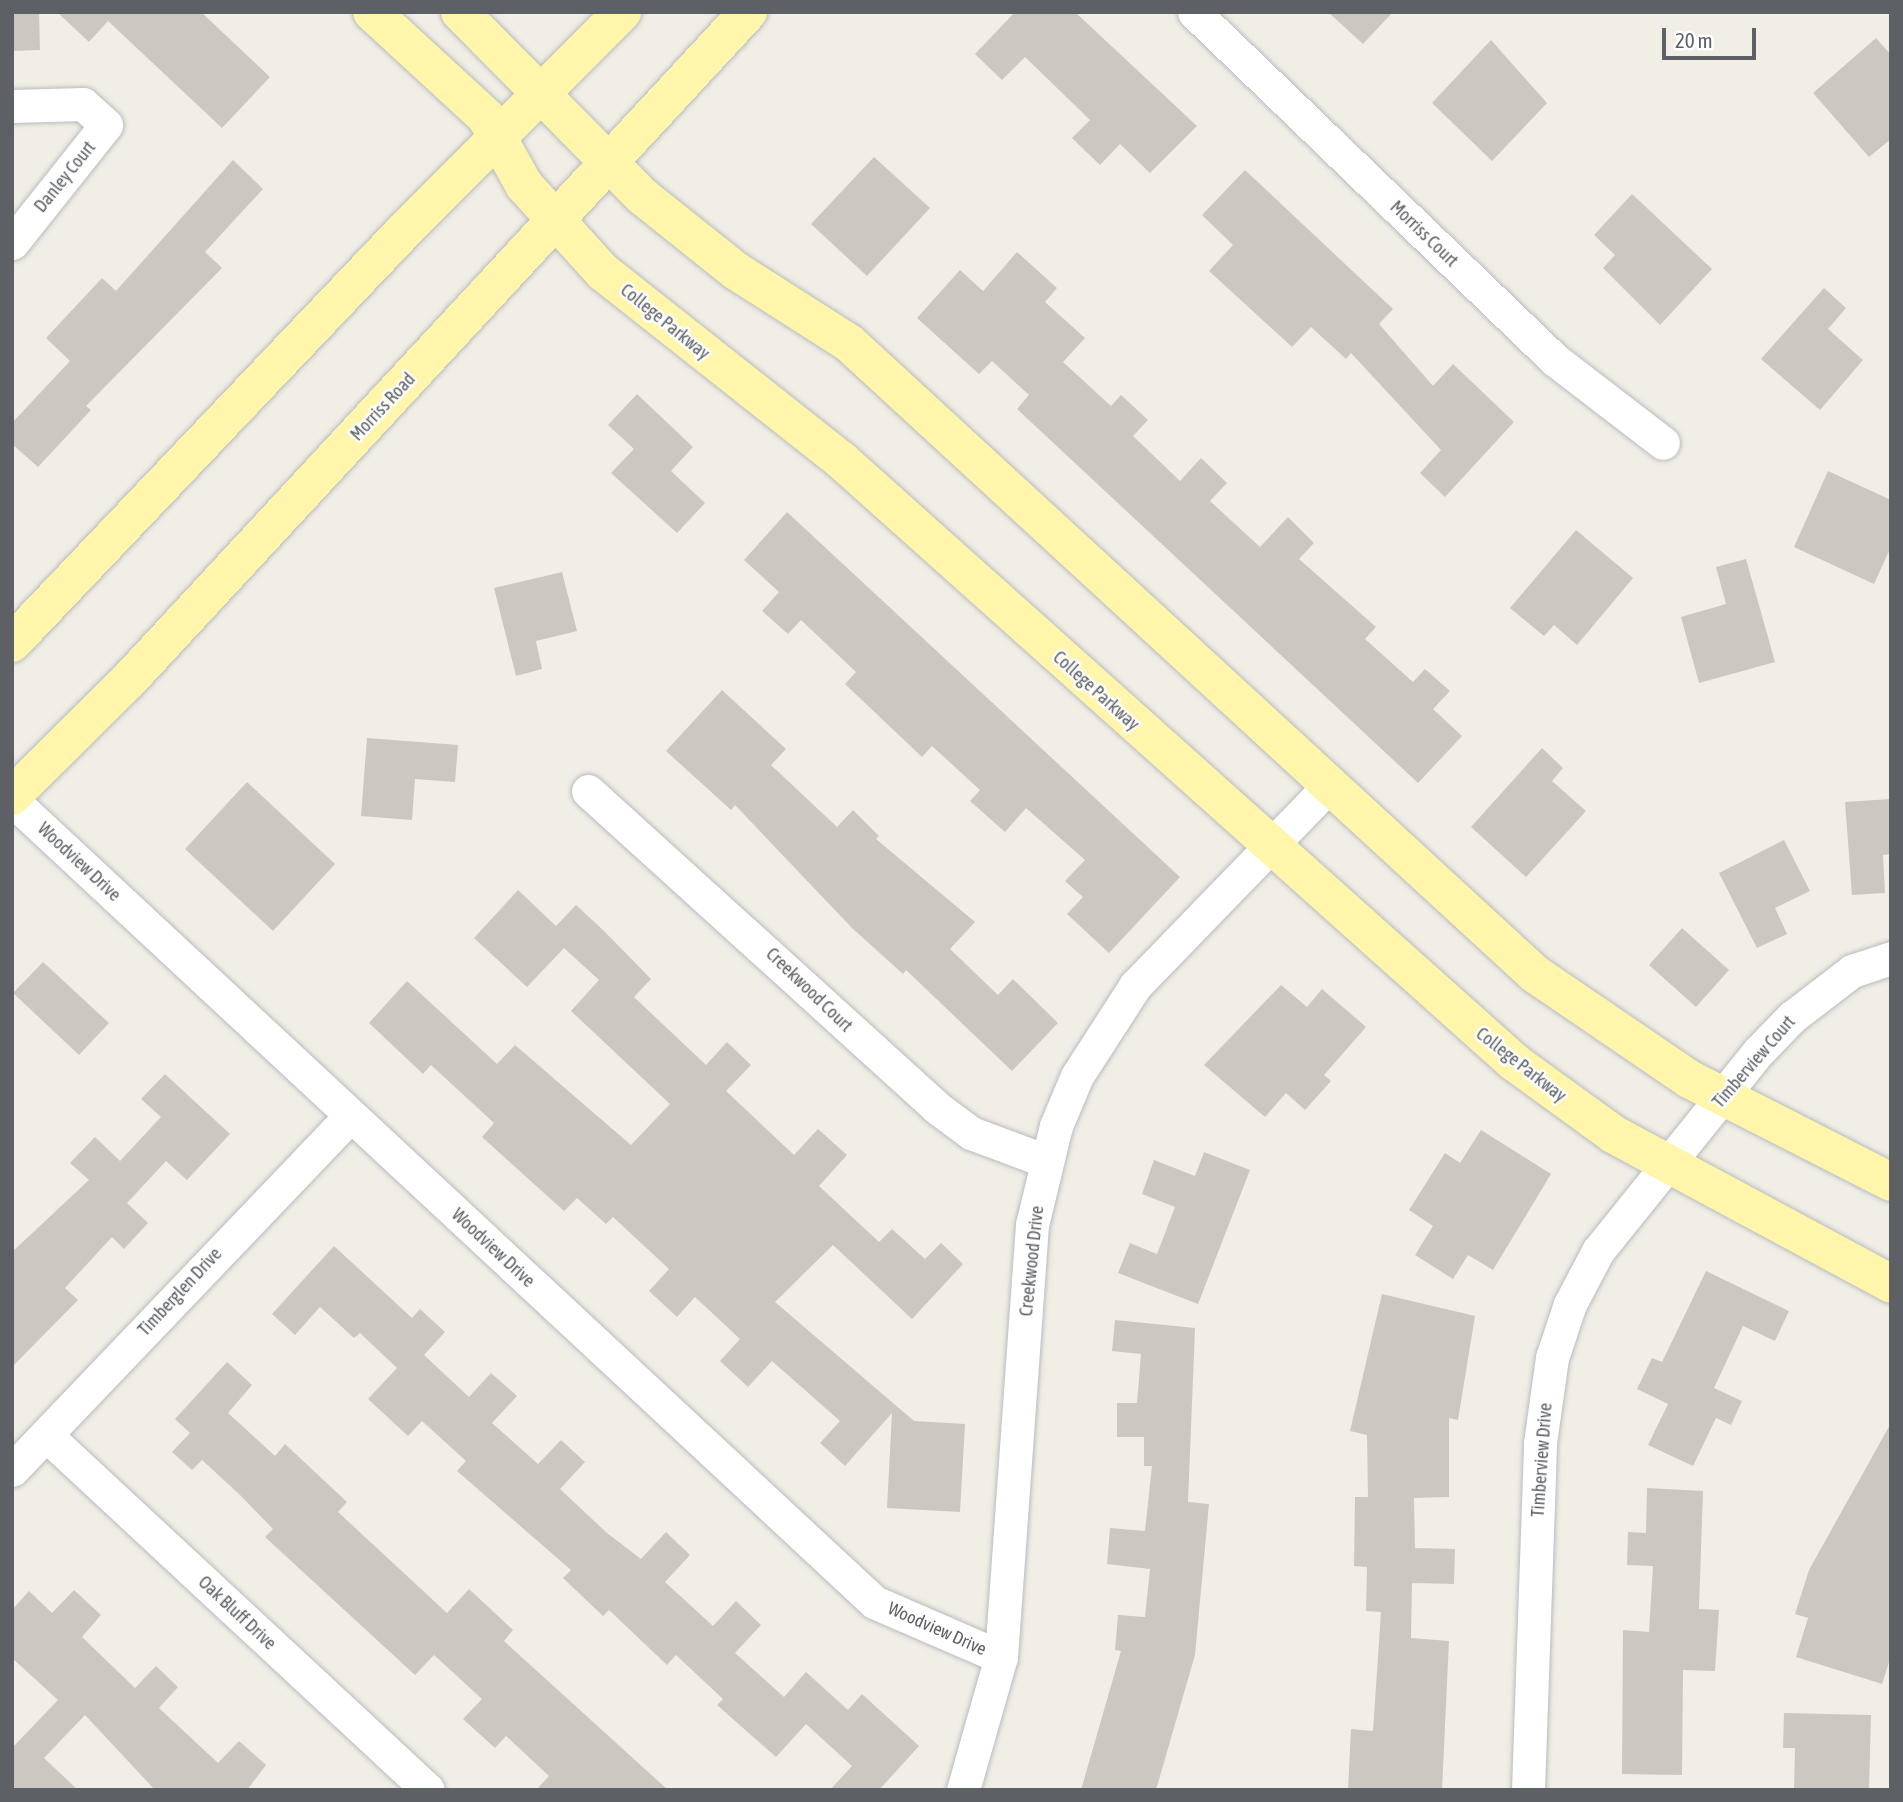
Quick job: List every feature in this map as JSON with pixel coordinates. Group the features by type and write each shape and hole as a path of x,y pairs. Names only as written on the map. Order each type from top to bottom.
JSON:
{"main road":[{"name":"College Parkway","path":"372,12 486,117 524,185 556,222 663,322 841,460 1514,1062 1613,1134 1891,1284"},
{"path":"460,12 545,93 610,162 736,271 849,343 1535,974 1619,1035 1724,1096 1891,1182"},
{"path":"12,643 496,136 545,93 622,12"},
{"name":"Morriss Road","path":"12,798 556,222 748,12"}],"street":[{"name":"Morriss Court","path":"1194,12 1555,359 1638,430 1664,443"},
{"name":"Danley Court","path":"12,106 83,104 106,125 12,243"},
{"name":"Creekwood Drive","path":"962,1790 1001,1657 1032,1225 1046,1161 1077,1076 1135,986 1330,785"},
{"name":"Creekwood Court","path":"588,791 936,1107 971,1133 1046,1161"},
{"name":"Woodview Drive","path":"12,798 874,1602 1001,1657"},
{"name":"Timberview Court","path":"1667,1164 1792,1017 1852,971 1891,958"},
{"name":"Timberglen Drive","path":"12,1469 350,1116"},
{"name":"Timberview Drive","path":"1528,1790 1540,1443 1552,1358 1598,1251 1667,1164"},
{"name":"Oak Bluff Drive","path":"46,1435 428,1790"}],"building":[{"path":"12,12 39,12 40,50 12,51"},
{"path":"57,12 201,12 270,77 222,128 108,21 89,42"},
{"path":"1015,12 1075,12 1197,126 1150,173 1120,144 1100,165 1072,138 1090,120 1025,57 1002,80 975,54"},
{"path":"1328,12 1393,12 1363,44"},
{"path":"1876,38 1891,55 1891,139 1869,157 1813,93"},
{"path":"1491,40 1547,103 1492,161 1432,103"},
{"path":"874,157 930,208 867,276 811,224"},
{"path":"233,160 263,189 205,252 222,268 86,406 91,410 38,467 12,444 12,423 70,361 46,338 102,278 116,291"},
{"path":"1245,170 1393,309 1379,324 1433,386 1453,364 1514,422 1445,497 1420,473 1441,450 1351,353 1346,359 1311,327 1292,347 1209,271 1233,245 1202,215"},
{"path":"1632,194 1712,269 1660,325 1603,268 1615,255 1594,235"},
{"path":"1017,252 1057,288 1045,302 1085,338 1063,362 1111,406 1121,395 1148,420 1133,436 1180,481 1201,458 1227,483 1210,501 1260,547 1288,517 1314,543 1299,559 1376,627 1365,639 1413,682 1425,669 1450,691 1433,709 1462,736 1418,783 1017,409 1029,395 992,361 979,374 917,318 960,270 983,291"},
{"path":"1824,288 1846,308 1828,329 1863,360 1820,410 1761,359"},
{"path":"637,394 693,447 671,471 705,503 677,533 611,473 634,449 608,425"},
{"path":"1828,471 1891,500 1891,547 1874,584 1794,547"},
{"path":"787,512 1180,877 1109,953 1067,914 1083,897 1065,881 1085,860 1026,808 1005,832 970,801 980,790 932,746 922,757 845,684 856,672 801,620 788,634 762,611 779,592 744,560"},
{"path":"1576,530 1633,578 1577,645 1554,625 1544,636 1510,608"},
{"path":"1746,559 1775,662 1699,683 1681,617 1726,604 1716,567"},
{"path":"562,572 577,631 536,641 542,669 516,676 494,588"},
{"path":"722,690 786,749 771,765 837,827 853,810 879,836 876,839 975,922 950,949 998,995 1013,979 1058,1023 1012,1071 906,970 903,974 852,928 735,805 731,810 666,751"},
{"path":"367,738 458,745 455,782 415,779 412,820 361,816"},
{"path":"1542,748 1563,768 1552,781 1586,811 1526,877 1471,827"},
{"path":"247,782 335,864 273,931 185,849"},
{"path":"1891,799 1891,854 1883,855 1885,893 1852,895 1845,802"},
{"path":"1784,840 1810,891 1775,908 1787,934 1757,948 1719,873"},
{"path":"518,890 556,926 576,905 603,930 651,979 634,997 706,1065 727,1042 751,1065 726,1091 794,1155 818,1129 847,1155 819,1186 879,1242 892,1229 925,1259 941,1243 963,1264 912,1319 833,1245 775,1302 914,1421 965,1424 960,1512 887,1508 892,1413 845,1466 820,1443 840,1421 772,1361 748,1387 720,1361 740,1339 695,1297 677,1317 649,1291 669,1269 613,1217 606,1224 577,1198 564,1211 482,1137 494,1123 431,1065 423,1074 369,1023 407,981 497,1064 515,1045 631,1145 670,1104 571,1011 599,980 564,948 527,987 474,938"},
{"path":"1682,928 1729,970 1696,1007 1649,965"},
{"path":"43,962 109,1023 79,1055 13,993"},
{"path":"1281,985 1307,1007 1322,989 1366,1027 1324,1075 1331,1081 1305,1110 1286,1093 1265,1117 1204,1065"},
{"path":"165,1074 230,1134 187,1180 166,1161 127,1203 148,1223 124,1249 112,1237 65,1288 78,1300 12,1367 12,1252 89,1180 70,1163 95,1137 120,1161 161,1117 141,1099"},
{"path":"1481,1130 1551,1174 1493,1270 1468,1255 1453,1279 1415,1255 1433,1226 1409,1210 1445,1153 1460,1163"},
{"path":"1204,1152 1250,1170 1198,1304 1118,1273 1130,1243 1157,1254 1175,1207 1142,1194 1154,1160 1195,1176"},
{"path":"334,1246 412,1318 420,1309 445,1332 424,1355 469,1397 491,1373 517,1396 492,1423 538,1464 561,1440 585,1462 560,1489 607,1533 641,1559 666,1532 690,1555 665,1582 713,1626 736,1601 761,1625 735,1653 784,1697 806,1672 848,1710 862,1694 919,1746 879,1790 830,1790 852,1766 806,1724 776,1757 717,1705 723,1699 676,1655 667,1665 609,1610 603,1616 563,1578 571,1570 457,1471 466,1461 422,1421 408,1436 368,1399 397,1368 360,1333 354,1338 320,1307 295,1335 272,1314"},
{"path":"1706,1271 1789,1311 1775,1341 1743,1326 1714,1388 1742,1401 1731,1425 1716,1418 1693,1466 1648,1445 1668,1404 1637,1389 1652,1358 1662,1362"},
{"path":"1382,1294 1475,1316 1458,1420 1449,1418 1449,1497 1414,1498 1415,1548 1455,1549 1454,1584 1412,1583 1411,1638 1449,1641 1442,1790 1348,1790 1351,1729 1373,1731 1381,1612 1366,1611 1367,1567 1354,1566 1355,1497 1368,1497 1367,1435 1350,1431"},
{"path":"1115,1320 1195,1328 1188,1502 1209,1504 1195,1655 1156,1790 1081,1790 1121,1651 1115,1650 1118,1615 1145,1617 1150,1569 1107,1564 1110,1528 1145,1531 1152,1466 1144,1466 1144,1437 1117,1437 1117,1403 1137,1403 1141,1354 1112,1351"},
{"path":"227,1362 252,1385 228,1413 275,1456 285,1444 347,1502 338,1512 447,1613 469,1589 513,1630 504,1641 668,1790 536,1790 549,1776 506,1736 495,1748 463,1719 482,1699 434,1655 415,1675 265,1537 273,1529 202,1460 192,1470 172,1452 190,1433 175,1419"},
{"path":"1891,1423 1891,1656 1882,1684 1796,1657 1808,1618 1795,1614 1809,1570"},
{"path":"1647,1488 1703,1491 1699,1609 1719,1610 1715,1671 1683,1670 1682,1775 1622,1774 1623,1630 1649,1632 1653,1566 1627,1565 1628,1532 1646,1533"},
{"path":"74,1590 101,1615 82,1637 135,1688 156,1666 178,1687 159,1708 218,1763 239,1741 266,1765 247,1790 155,1790 85,1715 44,1758 78,1790 12,1790 12,1748 58,1700 12,1658 12,1610 29,1591 52,1613"},
{"path":"1784,1713 1871,1715 1869,1790 1794,1788 1795,1748 1783,1748"}]}
